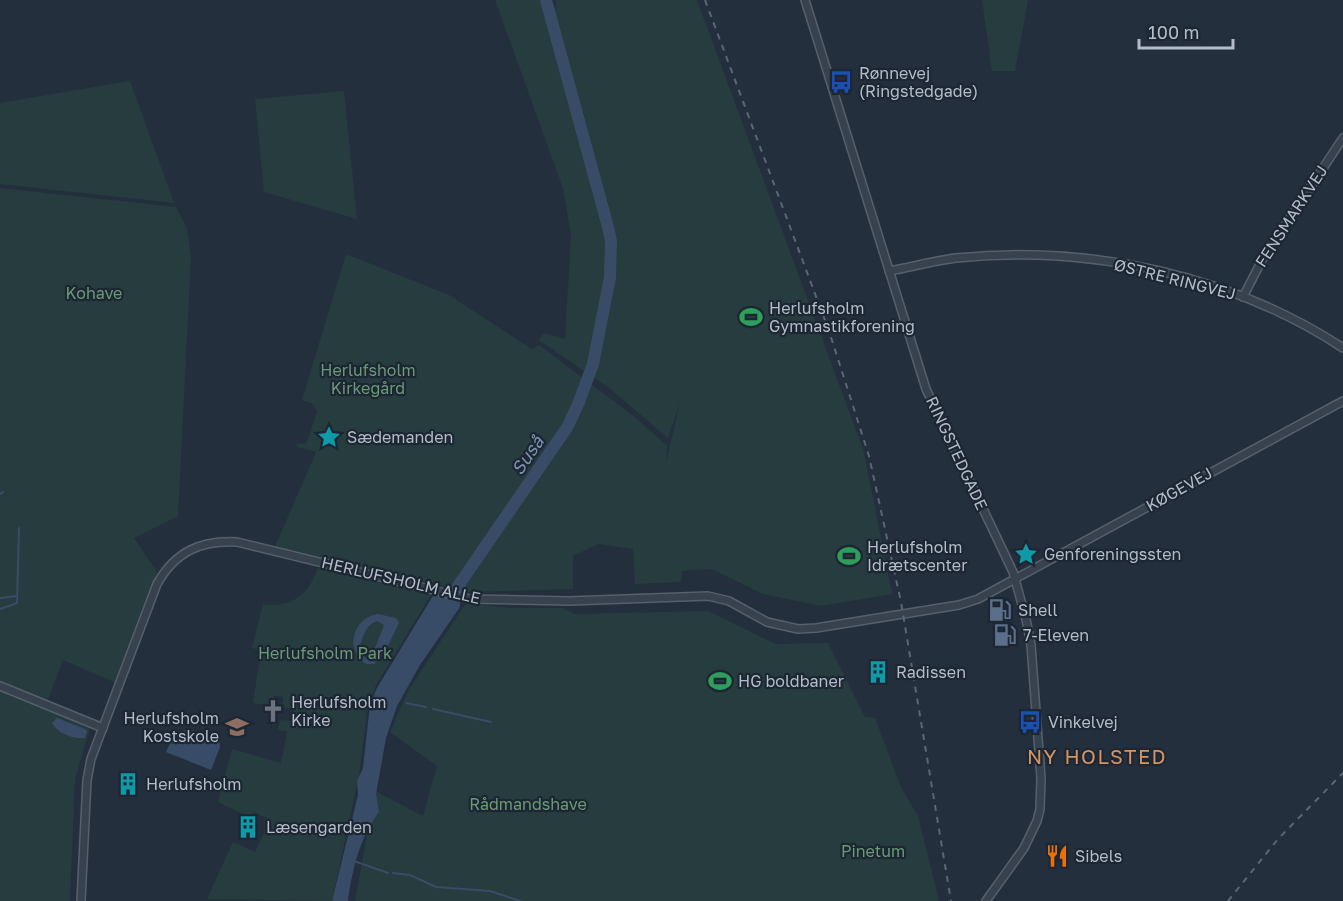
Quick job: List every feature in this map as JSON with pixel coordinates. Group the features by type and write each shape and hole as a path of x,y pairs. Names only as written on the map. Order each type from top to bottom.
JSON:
{"street":[{"name":"RINGSTEDGADE","path":"805,0 926,389 1016,579 1031,645 1041,796 1037,821 1024,848 986,901"},
{"name":"FENSMARKVEJ","path":"1243,297 1262,260 1343,138"},
{"name":"ØSTRE RINGVEJ","path":"889,272 958,258 1058,256 1158,271 1243,297 1314,330 1343,348"},
{"name":"KØGEVEJ","path":"1016,579 1343,401"},
{"name":"HERLUFSHOLM ALLE","path":"81,901 87,780 91,759 157,584 172,562 194,547 208,542 237,542 471,599 537,601 708,596 729,601 767,622 798,629 959,605 978,599 1016,579"},
{"path":"0,686 104,728"}],"green space":[{"name":"Herlufsholm Kirkegård","path":"495,0 539,0 554,23 556,0 697,0 864,452 892,594 821,606 763,594 712,569 682,571 681,582 635,584 633,549 598,544 573,556 573,589 470,592 275,547 316,452 298,447 297,444 305,444 308,440 317,411 313,404 302,400 346,254 449,295 532,349 539,345 635,417 667,446 666,463 680,403 668,438 609,388 539,340 543,333 565,339 571,235 563,188"},
{"path":"982,0 1028,0 1015,71 992,71"},
{"path":"130,81 174,203 0,184 0,103"},
{"path":"344,91 357,219 264,192 255,99"},
{"name":"Kohave","path":"0,188 176,207 187,229 191,256 178,516 134,538 157,572 116,683 63,660 47,702 0,682"},
{"name":"Herlufsholm Park","path":"318,568 431,595 376,685 367,712 360,769 332,901 207,899 233,842 255,852 270,820 254,812 251,818 218,802 232,749 281,763 287,731 278,730 280,720 293,721 294,709 282,707 283,697 274,696 273,706 253,703 261,650 252,648 263,604 283,604 298,597 310,585"},
{"name":"Rådmandshave","path":"466,603 510,608 563,608 575,614 708,611 776,644 828,643 865,717 875,718 901,787 918,816 939,901 355,901 375,791 423,816 437,766 390,732 409,689"},
{"path":"0,690 90,728 75,779 70,901 0,901"}],"water":[{"path":"434,594 460,600 460,607 420,665 397,706 386,738 376,794 379,812 358,854 348,901 332,901 358,795 357,781 363,768 370,705 377,688"},
{"path":"378,614 396,618 399,623 383,656 374,664 366,664 359,658 354,643 357,627 369,616","holes":["377,621 384,625 373,653 366,659 360,646 362,638 370,625"]},
{"path":"57,718 85,729 87,731 85,738 71,737 62,733 52,723"},
{"path":"191,730 219,738 220,747 211,770 166,752 175,732"}],"waterway":[{"name":"Suså","path":"445,605 568,426 593,364 610,277 611,241 608,227 546,0"},
{"path":"0,609 17,603 19,528"},
{"path":"0,598 17,596"},
{"path":"406,703 426,707"},
{"path":"433,709 491,722"},
{"path":"354,861 388,873"},
{"path":"393,873 410,875 436,887 490,891 520,901"}],"railway":[{"path":"705,0 829,331 869,456 901,602 951,901"},
{"path":"1228,901 1278,839 1343,773"}],"place":[{"name":"Rønnevej (Ringstedgade)","path":"841,82"},
{"name":"Herlufsholm Gymnastikforening","path":"751,317"},
{"name":"Sædemanden","path":"329,437"},
{"name":"Genforeningssten","path":"1026,554"},
{"name":"Herlufsholm Idrætscenter","path":"849,556"},
{"name":"Shell","path":"1000,610"},
{"name":"7-Eleven","path":"1005,635"},
{"name":"Radissen","path":"878,672"},
{"name":"HG boldbaner","path":"720,681"},
{"name":"Herlufsholm Kirke","path":"273,711"},
{"name":"Vinkelvej","path":"1030,722"},
{"name":"Herlufsholm Kostskole","path":"237,727"},
{"name":"Herlufsholm","path":"128,784"},
{"name":"Læsengarden","path":"248,827"},
{"name":"Sibels","path":"1057,856"}],"district":[{"name":"NY HOLSTED","path":"1097,756"}],"park label":[{"name":"Pinetum","path":"873,851"}]}
